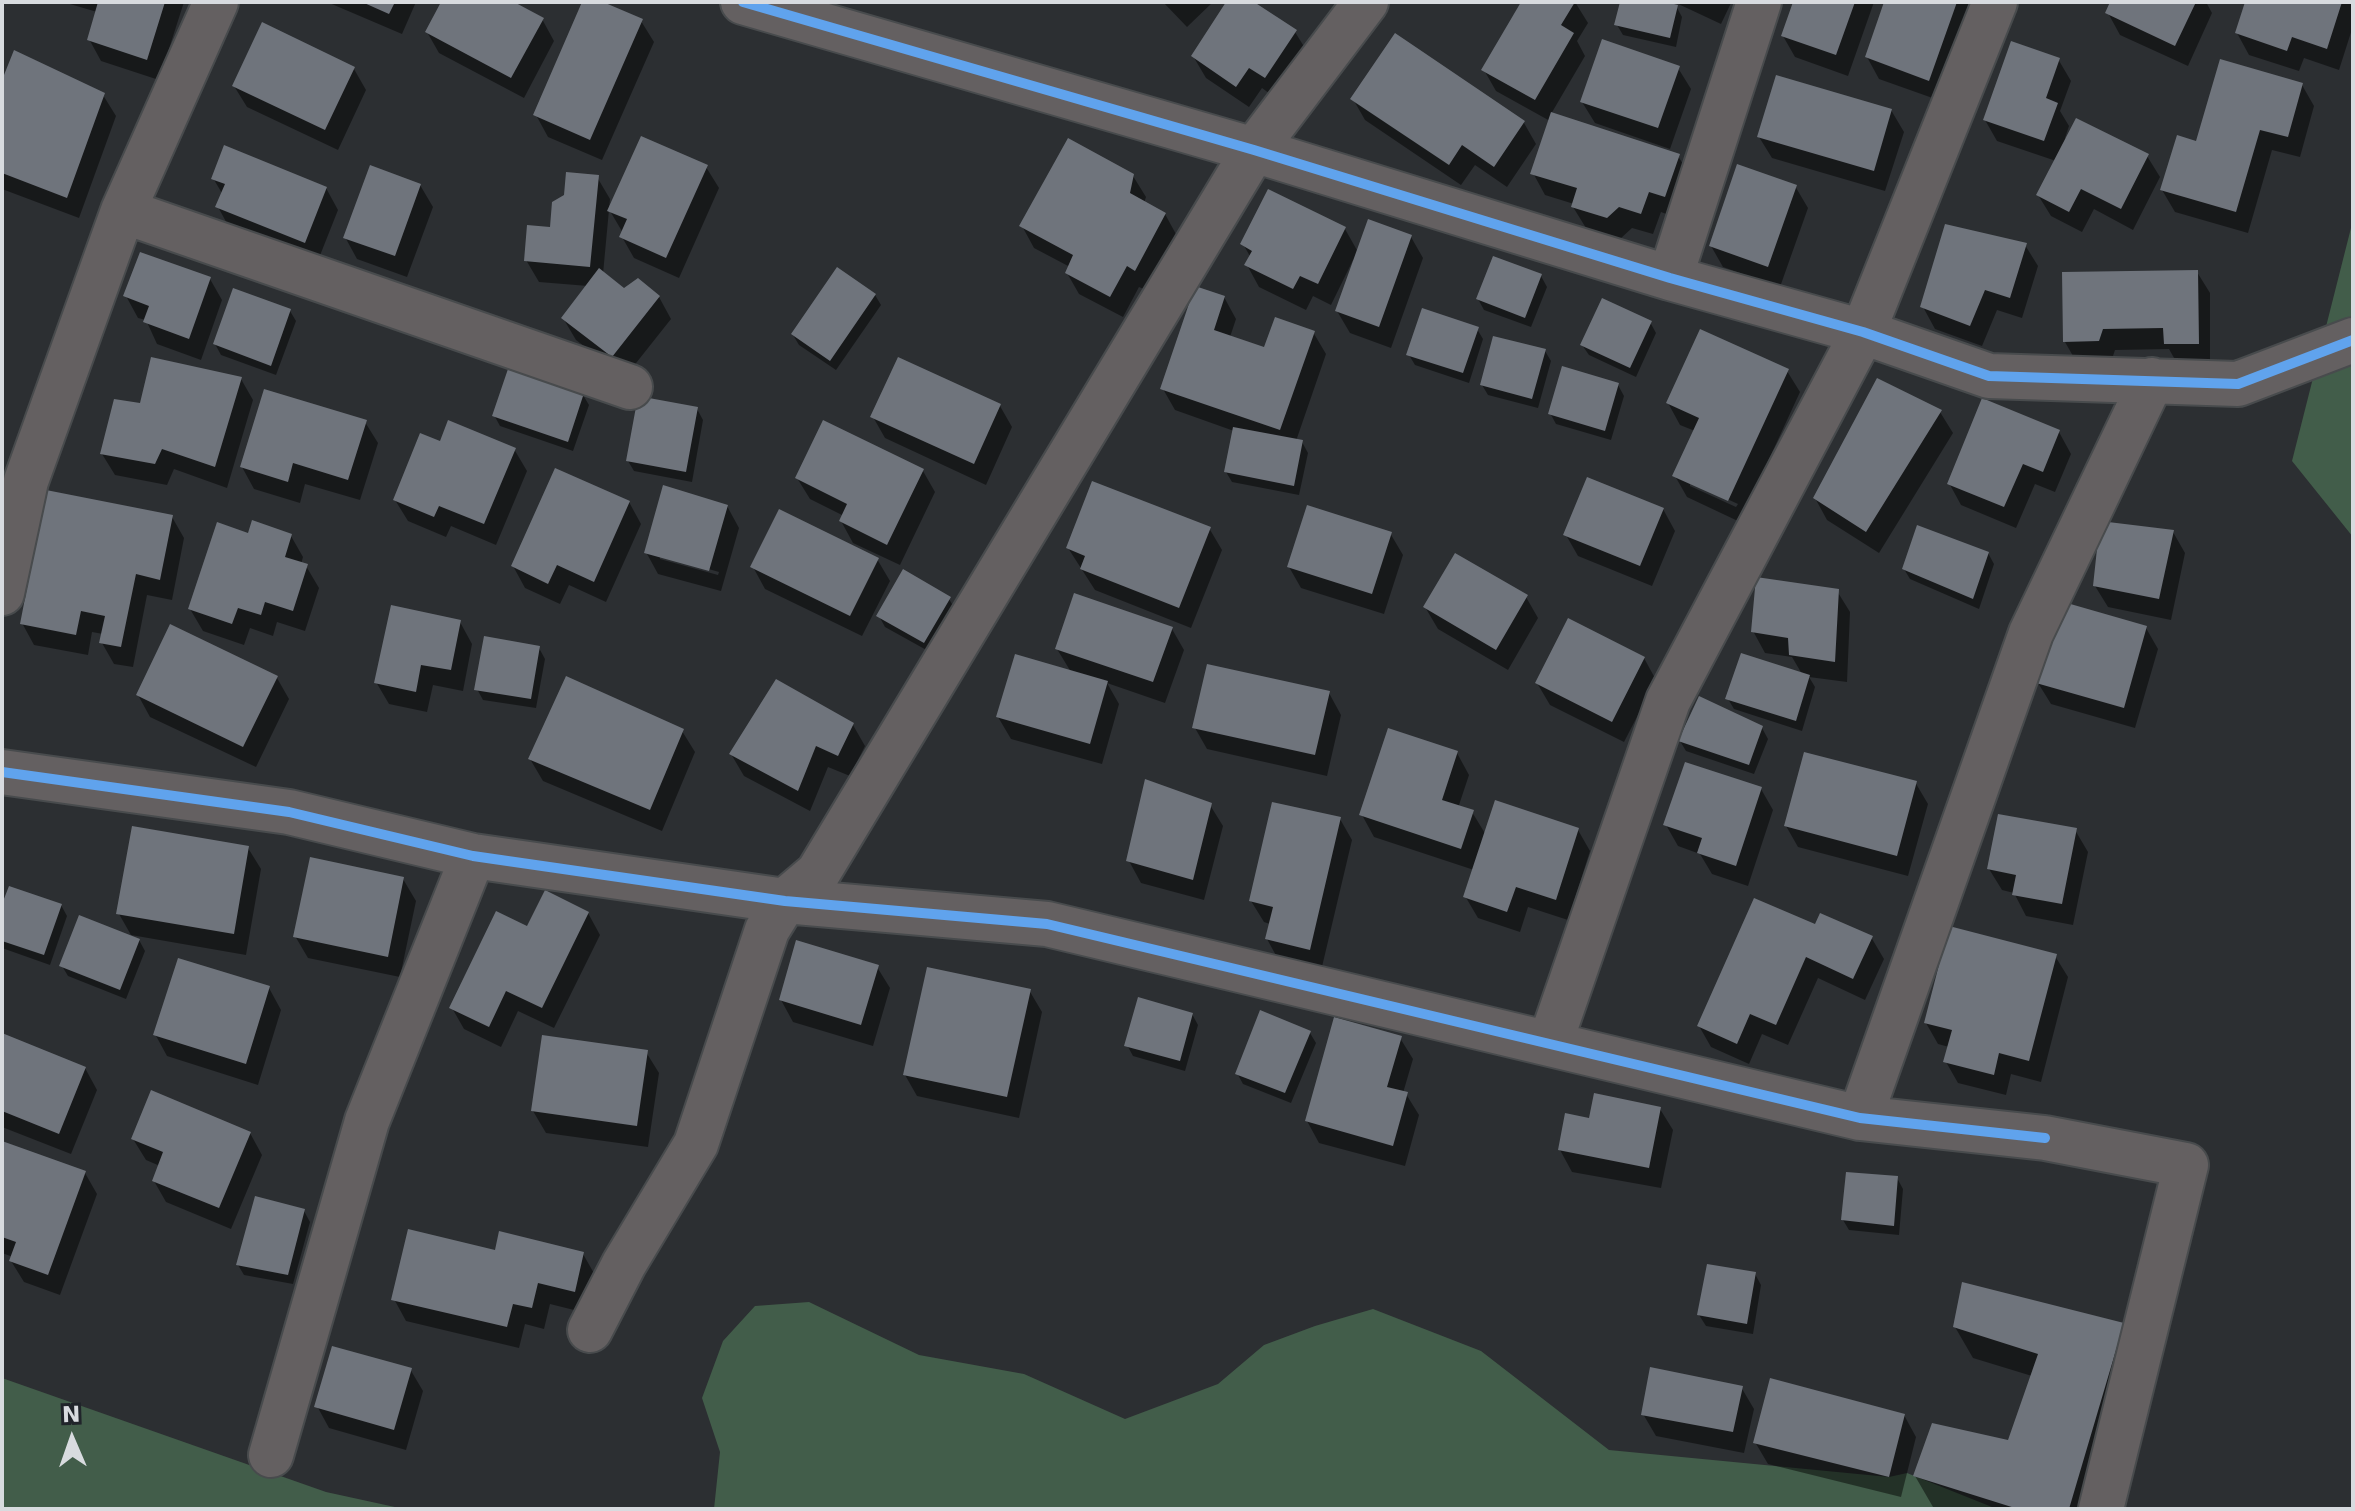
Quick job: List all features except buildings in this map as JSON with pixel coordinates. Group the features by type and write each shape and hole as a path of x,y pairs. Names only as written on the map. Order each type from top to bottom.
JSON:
{"street":[{"path":"2,593 26,481 123,211 216,2"},
{"path":"743,2 1254,150 1670,278 1863,332 1989,376 2238,384 2353,340"},
{"path":"590,1330 624,1264 696,1144 767,930 785,901 818,873 1254,150 1366,2"},
{"path":"1670,278 1759,2"},
{"path":"1550,1043 1668,701 1863,332 1995,2"},
{"path":"123,211 630,387"},
{"path":"1860,1118 2031,633 2152,380"},
{"path":"2,772 289,812 473,856 785,901 1047,924 1860,1118 2045,1138 2186,1165 2101,1509"},
{"path":"271,1455 367,1121 473,856"}],"green space":[{"path":"2353,220 2353,537 2292,461"},
{"path":"809,1302 919,1355 1024,1374 1125,1419 1218,1384 1264,1345 1373,1309 1481,1351 1609,1450 1889,1477 1907,1473 1997,1509 714,1509 720,1452 702,1398 723,1341 755,1306"},
{"path":"2,1378 326,1492 404,1509 2,1509"}],"cycle path":[{"path":"743,2 1254,150 1670,278 1863,332 1989,376 2238,384 2353,340"},
{"path":"2,772 289,812 473,856 785,901 1047,924 1860,1118 2045,1138"}]}
